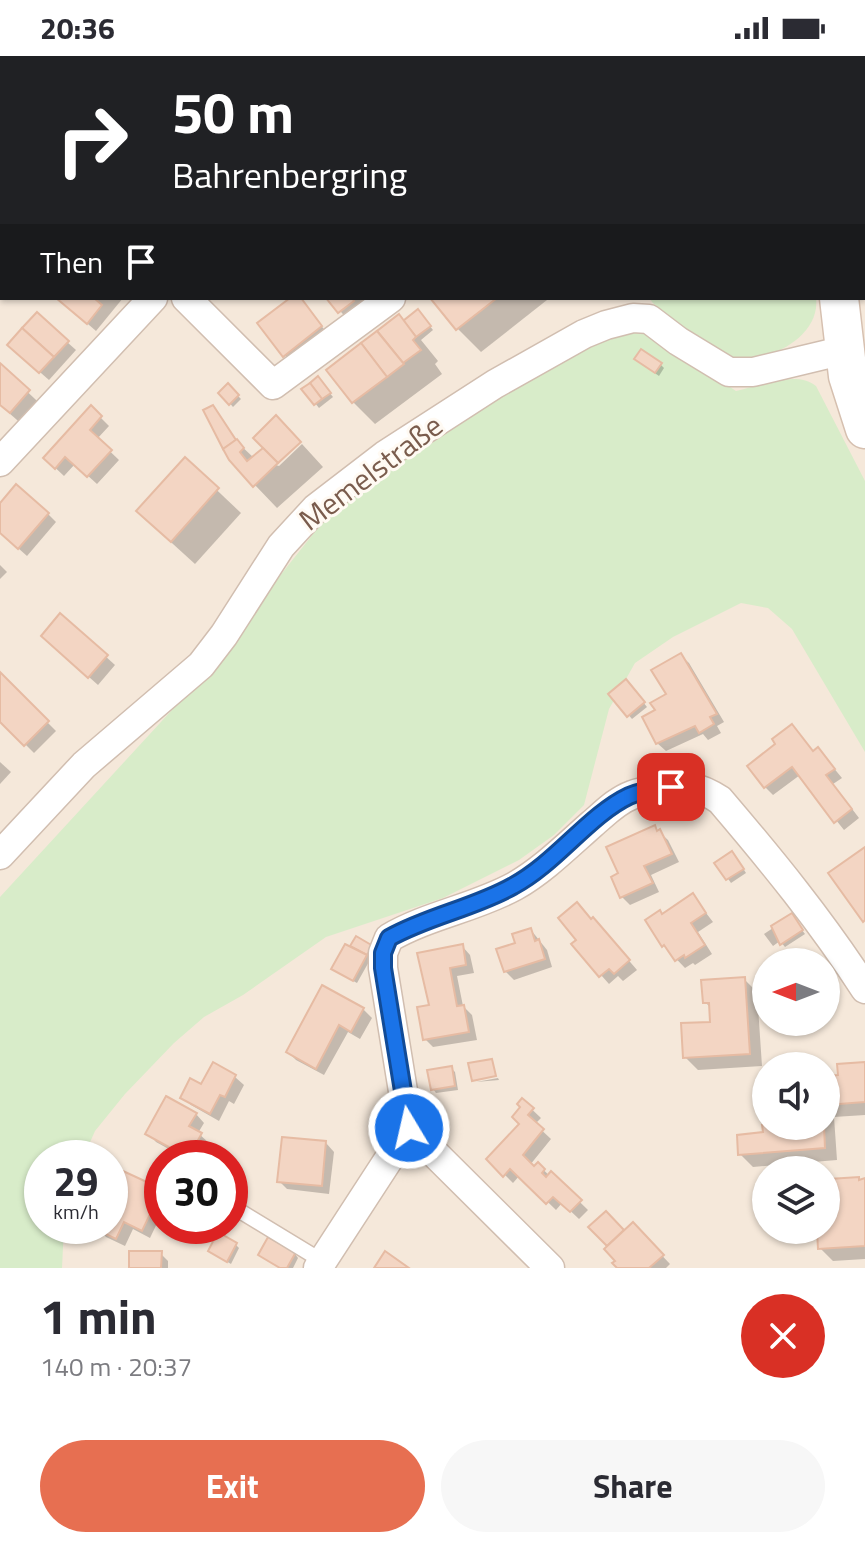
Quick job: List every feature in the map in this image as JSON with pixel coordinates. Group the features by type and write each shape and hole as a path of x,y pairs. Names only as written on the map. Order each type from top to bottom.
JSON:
{"main road":[{"path":"839,300 854,401 865,429"}],"street":[{"path":"0,462 151,300"},
{"path":"188,300 273,385 388,300"},
{"name":"Memelstraße","path":"0,855 84,765 201,665 281,546 316,508 385,455 495,384 606,325 633,318 643,309 678,341 729,372 753,372 845,350"},
{"path":"550,1268 409,1128 383,968 383,953 389,938 514,886 540,869 617,803 633,794 691,787 705,789 720,800 792,885 865,989"},
{"path":"320,1264 409,1128"}],"lane":[{"path":"248,1217 320,1264"}],"shaded area":[{"path":"0,300 865,300 865,1268 0,1268"}],"green space":[{"path":"651,300 816,300 810,325 801,336 776,352 747,359 733,359 714,350"},
{"path":"636,329 654,336 736,391 788,379 808,381 816,386 865,481 865,752 792,629 768,608 741,603 673,637 635,663 609,709 584,805 554,835 519,860 443,898 326,937 243,995 204,1017 125,1094 91,1140 24,1140 24,1244 63,1244 62,1268 0,1268 0,897 183,698 344,495 555,356"}],"building":[{"path":"58,300 96,300 102,305 87,324"},
{"path":"287,300 302,300 322,326 283,357 257,323"},
{"path":"328,300 353,300 354,301 338,313"},
{"path":"432,300 494,300 456,330"},
{"path":"418,309 431,326 416,337 403,321"},
{"path":"37,312 69,341 54,357 22,328"},
{"path":"399,314 416,337 413,340 421,350 403,363 377,331"},
{"path":"22,328 54,357 39,373 7,345"},
{"path":"377,331 404,364 387,377 361,343"},
{"path":"361,343 387,377 352,403 326,370"},
{"path":"641,349 662,363 655,373 634,359"},
{"path":"0,363 30,390 10,413 0,405"},
{"path":"318,376 331,393 322,399 310,383"},
{"path":"228,383 239,395 229,405 218,393"},
{"path":"310,383 322,399 314,405 301,389"},
{"path":"91,405 102,416 90,430 112,450 87,477 65,457 55,469 43,458"},
{"path":"213,405 236,440 223,449 203,410"},
{"path":"276,415 301,442 278,463 253,438"},
{"path":"237,439 244,448 240,452 247,461 263,448 278,463 253,487 223,449"},
{"path":"185,457 219,488 171,542 136,511"},
{"path":"16,484 49,513 18,549 0,533 0,503"},
{"path":"60,613 108,655 88,678 41,636"},
{"path":"681,653 717,714 710,717 714,724 699,733 695,726 656,744 642,717 655,710 650,703 666,694 651,670"},
{"path":"0,672 49,721 24,746 0,722"},
{"path":"626,679 645,702 627,717 608,694"},
{"path":"792,724 813,751 818,747 835,769 826,775 852,809 834,823 792,767 764,788 747,766 775,744 772,739"},
{"path":"655,825 672,854 644,866 653,883 620,898 611,877 618,873 606,847"},
{"path":"865,847 865,920 863,922 828,873"},
{"path":"732,851 744,869 726,880 714,863"},
{"path":"693,893 706,913 691,923 705,945 675,961 645,920 660,910 662,914"},
{"path":"577,902 630,960 614,974 609,969 599,977 571,944 576,940 558,918"},
{"path":"792,913 803,930 780,945 771,926"},
{"path":"531,928 535,941 539,939 545,959 504,972 496,949 515,943 512,934"},
{"path":"356,936 373,946 367,955 350,946"},
{"path":"345,944 367,955 353,981 331,969"},
{"path":"463,944 466,965 450,968 457,1006 464,1005 469,1032 423,1040 417,1007 429,1005 417,953"},
{"path":"745,977 750,1054 683,1058 681,1023 710,1022 709,1003 703,1003 701,980"},
{"path":"322,985 364,1008 351,1032 339,1025 316,1069 286,1052"},
{"path":"492,1059 496,1076 472,1081 468,1063"},
{"path":"213,1062 236,1075 225,1097 220,1095 210,1114 180,1098 190,1078 201,1084"},
{"path":"865,1062 865,1102 840,1104 840,1064"},
{"path":"452,1066 455,1086 431,1090 427,1070"},
{"path":"166,1096 197,1113 189,1126 202,1133 198,1140 156,1140 145,1134"},
{"path":"522,1098 534,1108 528,1115 544,1129 523,1155 534,1166 538,1162 545,1169 542,1173 546,1177 551,1171 582,1200 570,1212 553,1197 546,1204 510,1169 503,1177 486,1159 519,1124 512,1117 520,1107 517,1104"},
{"path":"752,1133 752,1140 825,1140 825,1148 738,1155 737,1135"},
{"path":"282,1137 326,1141 322,1186 277,1182"},
{"path":"128,1173 144,1181 142,1231 128,1224"},
{"path":"840,1178 865,1178 865,1246 818,1249 818,1244 840,1244"},
{"path":"606,1211 624,1230 607,1246 588,1227"},
{"path":"633,1222 664,1255 649,1268 617,1268 604,1249"},
{"path":"268,1237 296,1252 287,1268 280,1268 258,1255"},
{"path":"212,1244 236,1244 227,1262 208,1251"},
{"path":"129,1251 162,1251 161,1268 129,1268"},
{"path":"385,1251 409,1268 374,1268"}],"route":[{"path":"409,1128 383,968 383,953 389,938 514,886 540,869 617,803 633,794 671,787"}]}
